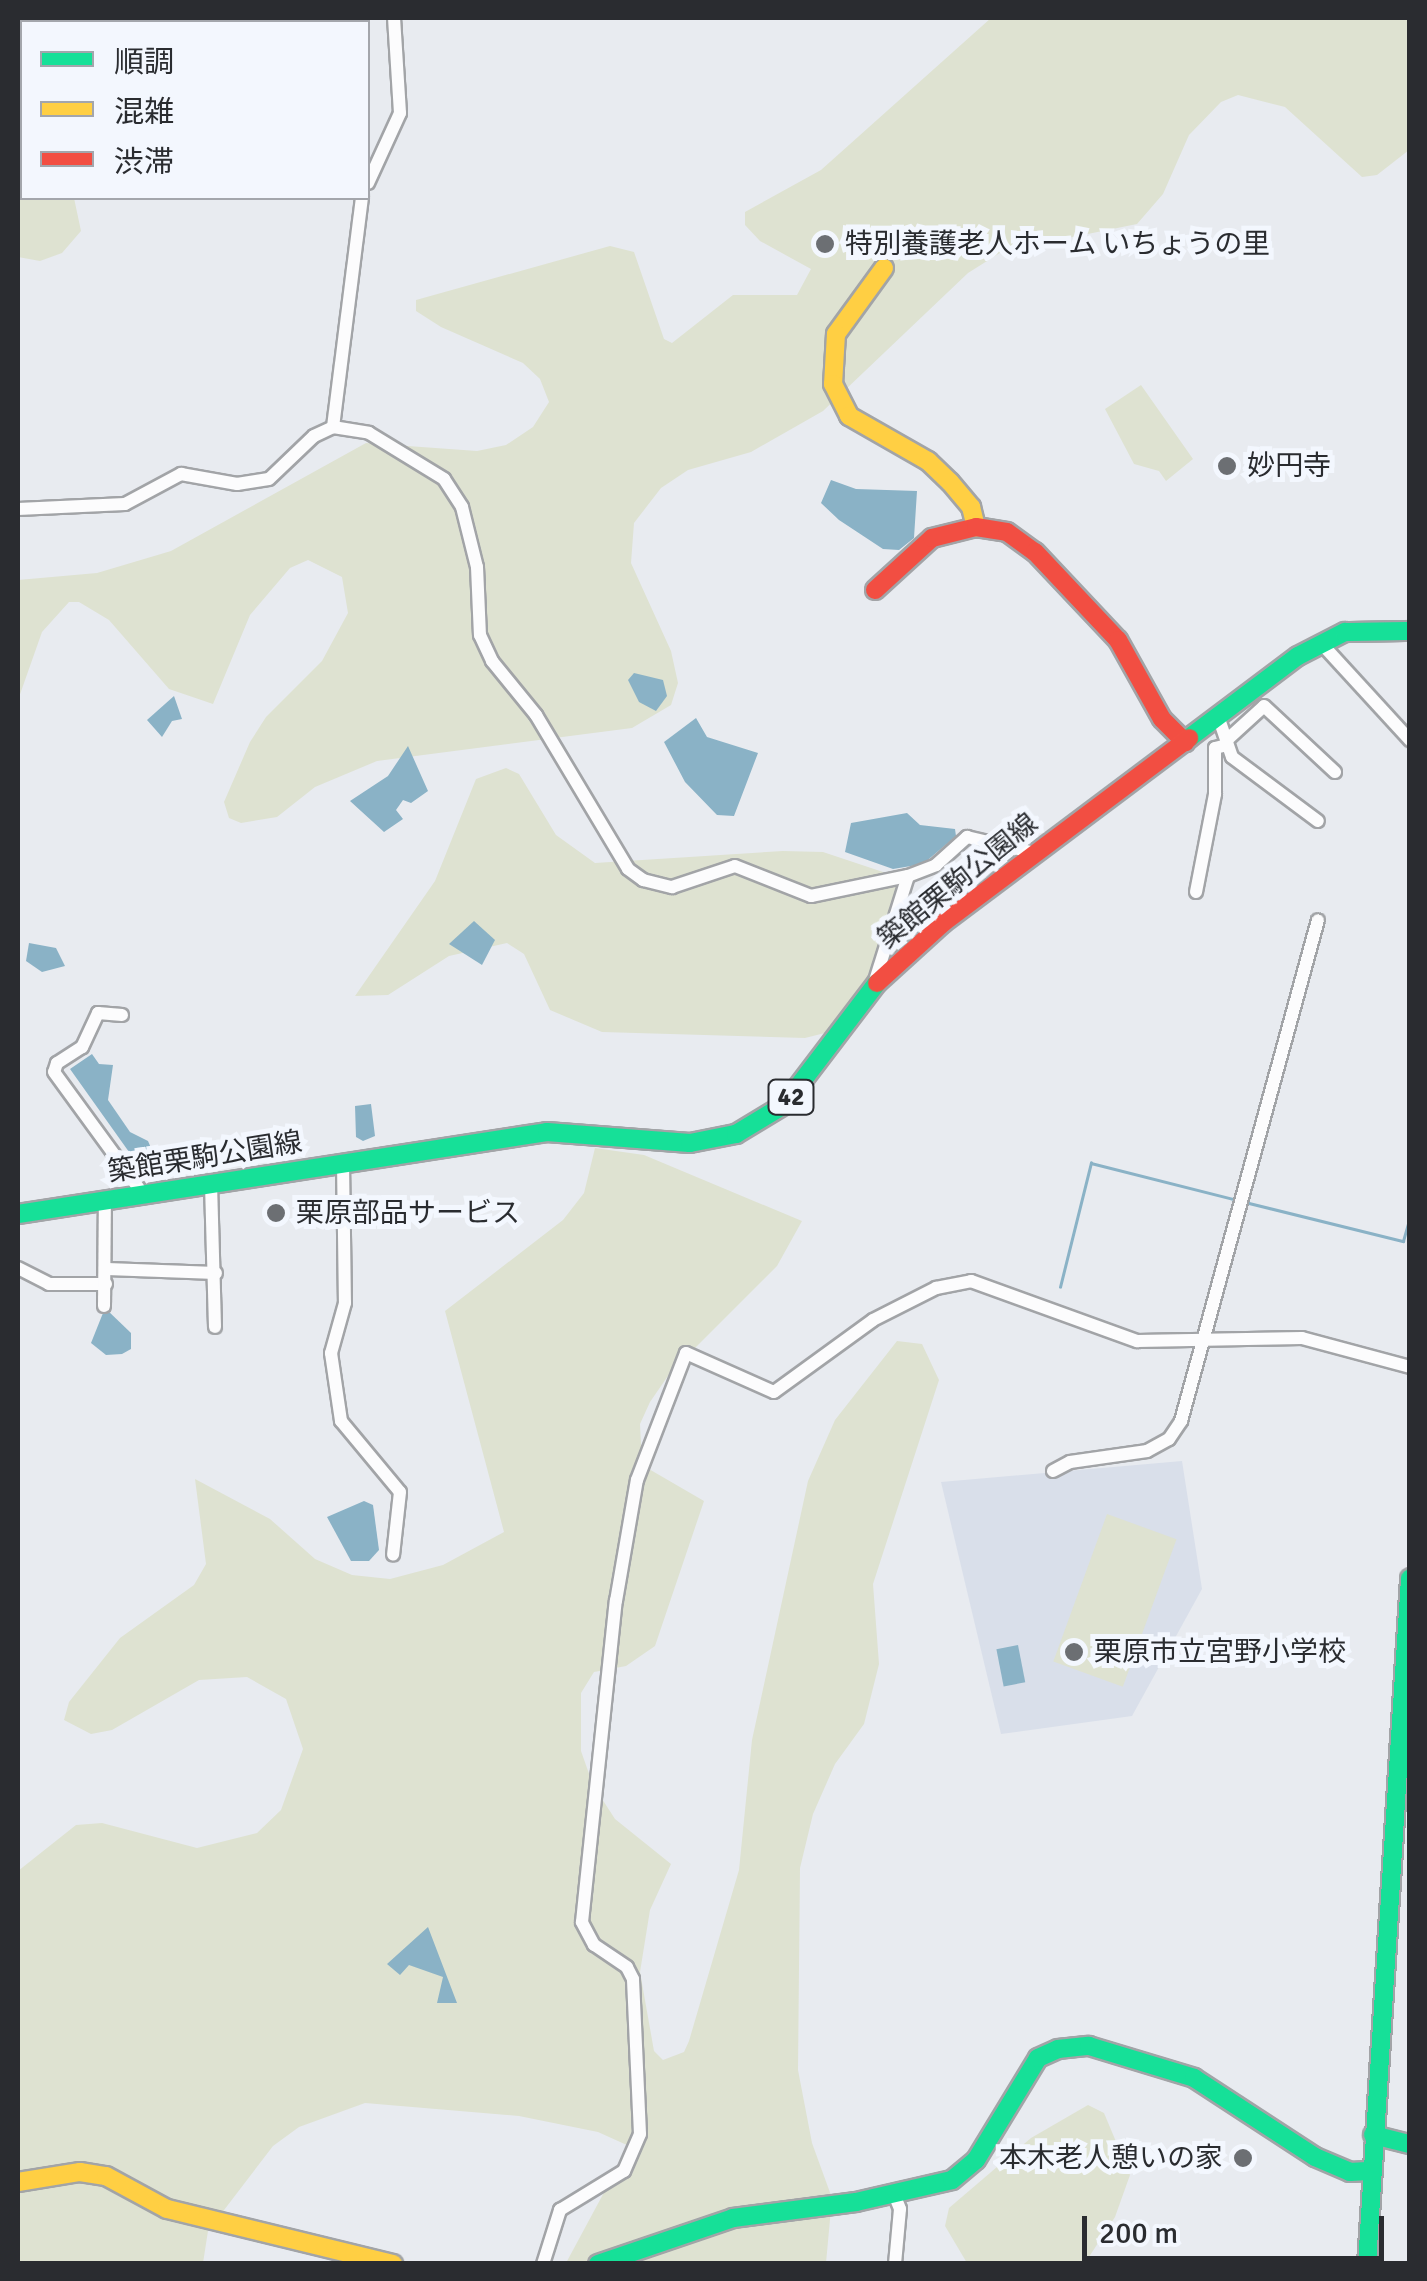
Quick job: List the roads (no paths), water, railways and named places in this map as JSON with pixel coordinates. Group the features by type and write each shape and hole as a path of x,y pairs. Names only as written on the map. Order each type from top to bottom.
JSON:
{"street":[{"path":"370,179 400,113 394,18"},
{"path":"333,427 362,200"},
{"path":"884,268 836,334 833,384 850,416 928,461 950,482 971,508 976,527"},
{"path":"18,509 126,504 181,474 238,484 269,479 314,436 333,427 369,433 444,478 470,532 480,635 492,662 536,715 628,869 672,887 736,866 811,896 908,876 936,864 967,837 1036,853"},
{"path":"875,590 932,538 976,527 1007,532 1034,552 1118,640 1162,720 1185,742"},
{"name":"築館栗駒公園線","path":"19,1216 547,1132 690,1143 736,1134 784,1105 872,987 1036,853 1218,716 1320,643 1365,628 1410,631"},
{"path":"1320,643 1410,740"},
{"path":"1196,892 1215,794 1215,748 1228,742 1264,706 1335,772"},
{"path":"1218,716 1232,757 1318,821"},
{"path":"872,987 908,876"},
{"path":"1053,1472 1070,1462 1147,1451 1169,1439 1182,1421 1318,920"},
{"path":"122,1015 98,1013 82,1047 57,1063 54,1072 143,1194"},
{"path":"343,1163 344,1303 331,1353 341,1422 400,1492 393,1555"},
{"path":"211,1184 215,1327"},
{"path":"104,1306 105,1200"},
{"path":"18,1268 49,1284 106,1284"},
{"path":"107,1269 216,1274"},
{"path":"543,2264 560,2210 624,2171 640,2134 632,1978 627,1966 594,1945 582,1922 616,1601 637,1480 686,1352 774,1392 808,1362 911,1299 971,1281 1137,1341 1302,1338 1410,1367"},
{"path":"1367,2264 1410,1578"},
{"path":"598,2264 733,2218 894,2194 952,2180 976,2160 1038,2058 1089,2046 1194,2078 1315,2158 1350,2172 1372,2171"},
{"path":"1373,2134 1410,2144"},
{"path":"18,2182 80,2172 106,2176 167,2209 393,2264"},
{"path":"894,2194 900,2209 895,2264"}],"water":[{"path":"831,480 856,489 917,491 914,538 899,550 883,549 839,520 821,503"},
{"path":"634,673 663,680 667,696 656,711 639,702 628,680"},
{"path":"174,696 182,719 172,721 162,737 147,720"},
{"path":"696,718 707,737 758,753 734,816 717,815 685,782 664,742"},
{"path":"408,746 428,791 411,803 403,800 396,810 403,819 384,832 350,801 388,776"},
{"path":"907,813 920,825 955,829 956,836 923,864 893,869 845,852 851,823"},
{"path":"474,921 495,940 482,965 449,944"},
{"path":"29,943 56,948 65,966 42,972 26,961"},
{"path":"92,1054 99,1064 113,1065 108,1100 130,1132 148,1141 151,1148 134,1159 70,1069"},
{"path":"371,1104 375,1136 363,1141 356,1137 355,1106"},
{"path":"105,1308 131,1333 131,1349 122,1354 106,1355 91,1343"},
{"path":"364,1501 373,1505 379,1550 369,1561 351,1561 327,1517"},
{"path":"1018,1645 1025,1682 1004,1686 996,1649"},
{"path":"428,1927 457,2003 437,2003 443,1977 409,1965 400,1975 387,1964"}],"waterway":[{"path":"1060,1287 1091,1163 1237,1200"},
{"path":"1245,1202 1403,1241 1410,1217"}],"place":[{"name":"特別養護老人ホーム いちょうの里","path":"825,244"},
{"name":"妙円寺","path":"1227,466"},
{"name":"栗原部品サービス","path":"276,1213"},
{"name":"栗原市立宮野小学校","path":"1074,1652"},
{"name":"本木老人憩いの家","path":"1243,2158"}]}
